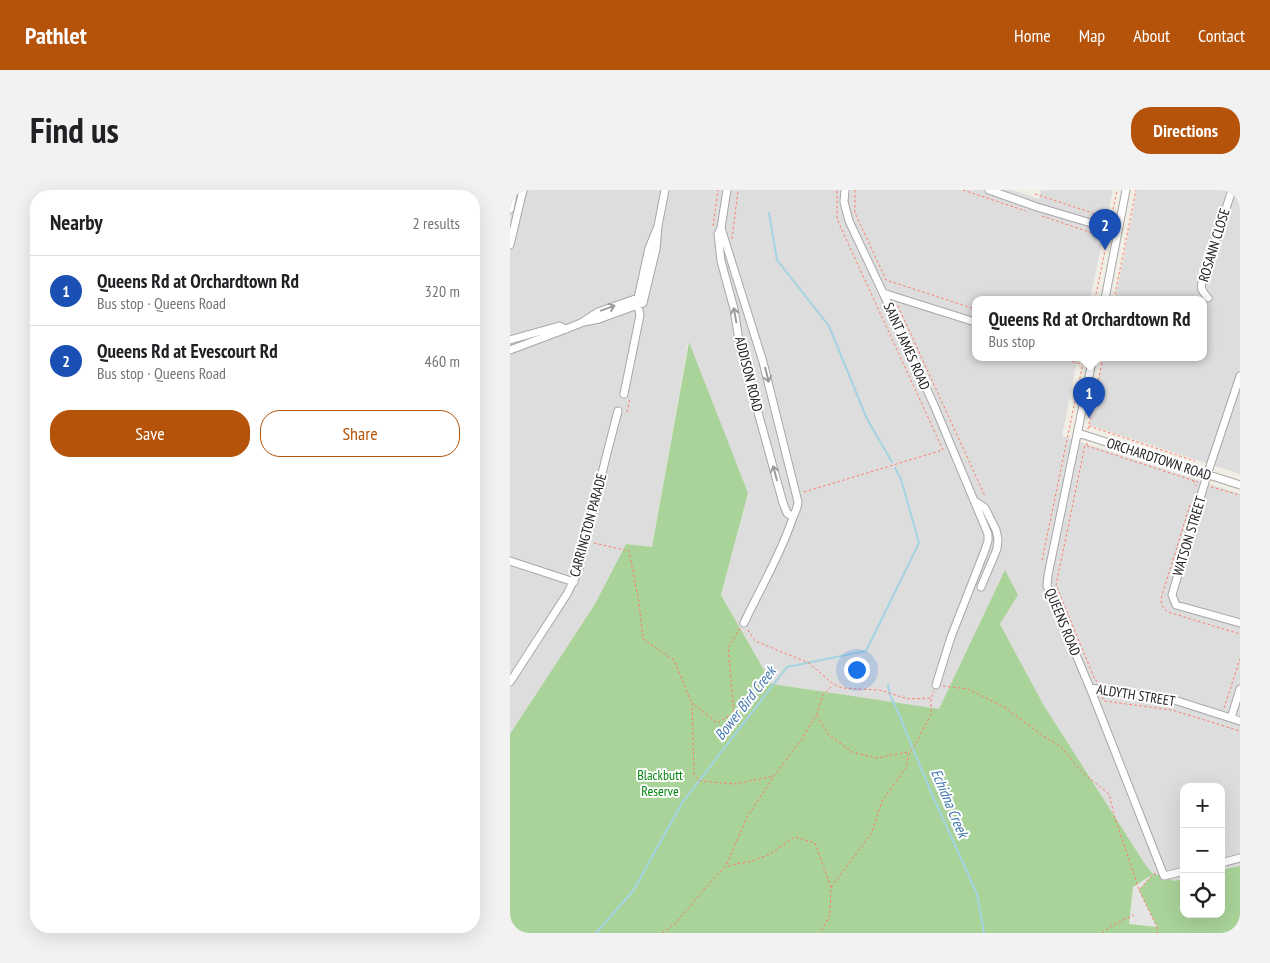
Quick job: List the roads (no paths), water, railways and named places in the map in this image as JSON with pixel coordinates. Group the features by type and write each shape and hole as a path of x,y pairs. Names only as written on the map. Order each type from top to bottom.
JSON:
{"street":[{"path":"510,209 514,190"},
{"path":"510,245 523,190"},
{"path":"581,323 599,320 643,303 656,249 665,190"},
{"name":"ADDISON ROAD","path":"727,190 721,228 718,234 721,261 734,309 740,347 783,503 787,512 793,517"},
{"name":"SAINT JAMES ROAD","path":"845,190 846,214 934,405 988,534 988,541 951,637 936,685"},
{"path":"989,190 1037,207 1118,231"},
{"path":"1106,296 1126,190"},
{"path":"1231,190 1240,193"},
{"name":"ROSANN CLOSE","path":"1206,296 1202,292 1201,286 1231,190"},
{"path":"510,350 566,330 598,312 638,298 649,248 658,226"},
{"name":"ADDISON ROAD","path":"721,228 763,362 798,502 797,511 783,543 744,623"},
{"path":"883,293 972,321"},
{"path":"624,394 640,315 638,306"},
{"path":"510,340 559,326 566,330"},
{"name":"QUEENS ROAD","path":"1088,361 1078,433 1047,586 1090,688 1164,876 1180,872"},
{"name":"WATSON STREET","path":"1240,376 1207,475 1172,594 1176,605 1240,623"},
{"name":"CARRINGTON PARADE","path":"510,682 574,582 578,572 618,410"},
{"name":"ORCHARDTOWN ROAD","path":"1078,433 1240,485"},
{"name":"SAINT JAMES ROAD","path":"975,502 985,508 996,530 998,539 997,549 981,587"},
{"path":"510,561 574,582"},
{"name":"ALDYTH STREET","path":"1090,688 1171,698 1240,721"},
{"path":"1231,718 1240,689"},
{"path":"1225,862 1240,858"}],"waterway":[{"name":"Bower Bird Creek","path":"769,213 777,260 829,326 867,419 892,462"},
{"name":"Bower Bird Creek","path":"596,933 633,891 682,803 787,667 866,651 919,543 901,479 895,468"},
{"name":"Echidna Creek","path":"888,685 890,695 930,790 977,894 984,933"}],"place":[{"name":"Queens Rd at Evescourt Rd","path":"1105,250"},
{"name":"Queens Rd at Orchardtown Rd","path":"1089,418"}],"park label":[{"name":"Blackbutt Reserve","path":"660,784"}]}
